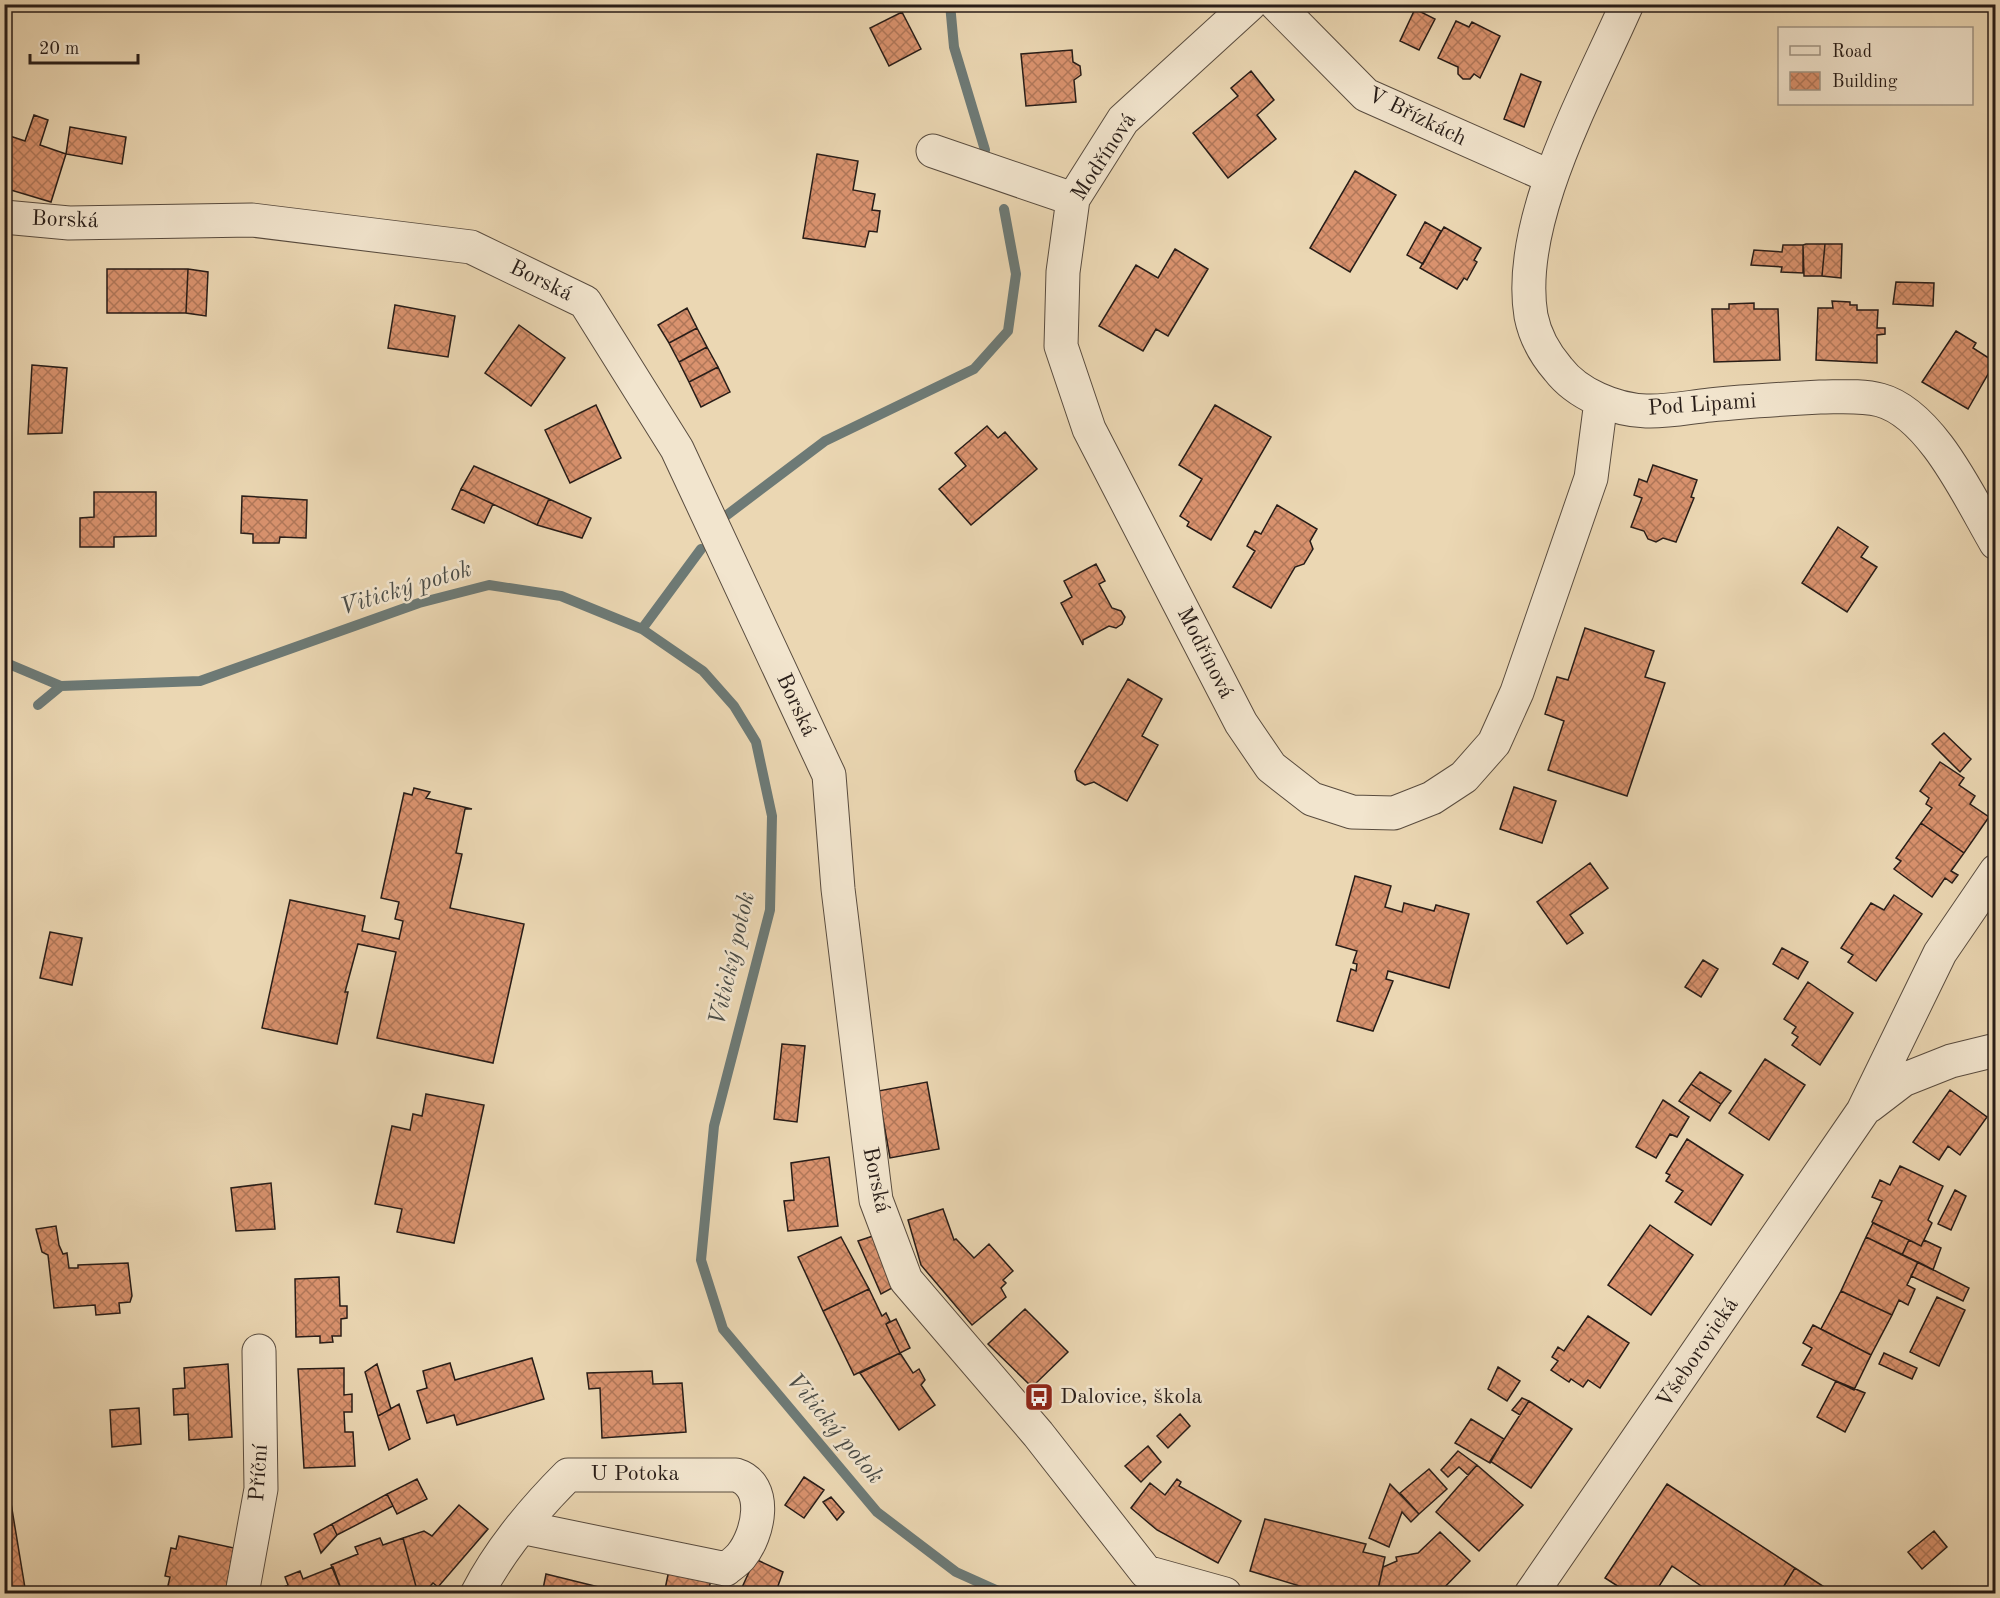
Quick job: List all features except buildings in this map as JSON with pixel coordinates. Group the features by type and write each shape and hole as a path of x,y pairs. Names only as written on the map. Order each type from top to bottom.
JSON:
{"street":[{"name":"Modřínová","path":"1250,4 1123,120 1072,200 1063,272 1061,346 1089,429 1241,723 1270,767 1312,800 1352,812 1394,813 1432,798 1464,777 1494,743 1517,692 1591,478 1601,401"},
{"name":"V Břízkách","path":"1276,4 1366,95 1551,177"},
{"name":"Pod Lipami","path":"1627,4 1551,177 1530,259 1528,291 1532,318 1539,340 1566,381 1601,401 1647,411 1771,399 1840,397 1880,400 1913,418 1939,447 1995,543"},
{"path":"933,151 1072,200"},
{"name":"Borská","path":"4,217 69,222 252,220 471,248 585,302 677,448 829,775 840,912 876,1200 906,1280 1038,1434 1146,1572 1225,1593"},
{"name":"Všeborovická","path":"1531,1593 1863,1111 1940,953 1995,871"},
{"name":"Všeborovická","path":"1863,1111 1903,1080 1951,1061 1995,1050"},
{"name":"Příční","path":"242,1593 261,1489 259,1351"},
{"name":"U Potoka","path":"477,1593 491,1567 521,1527 568,1474 736,1474 748,1478 756,1490 757,1515 742,1555 726,1569 521,1527"}],"waterway":[{"path":"950,4 954,47 985,150"},
{"path":"723,518 825,441 974,369 1008,331 1016,274 1004,209"},
{"path":"642,629 701,549"},
{"name":"Vitický potok","path":"4,662 61,686 200,681 419,603 489,585 561,596 642,629 703,671 734,706 756,742 772,816 770,910 714,1126 701,1260 723,1329 877,1512 956,1572 1005,1594"},
{"path":"38,705 61,686"}],"place":[{"name":"Dalovice, škola","path":"1039,1397"}]}
